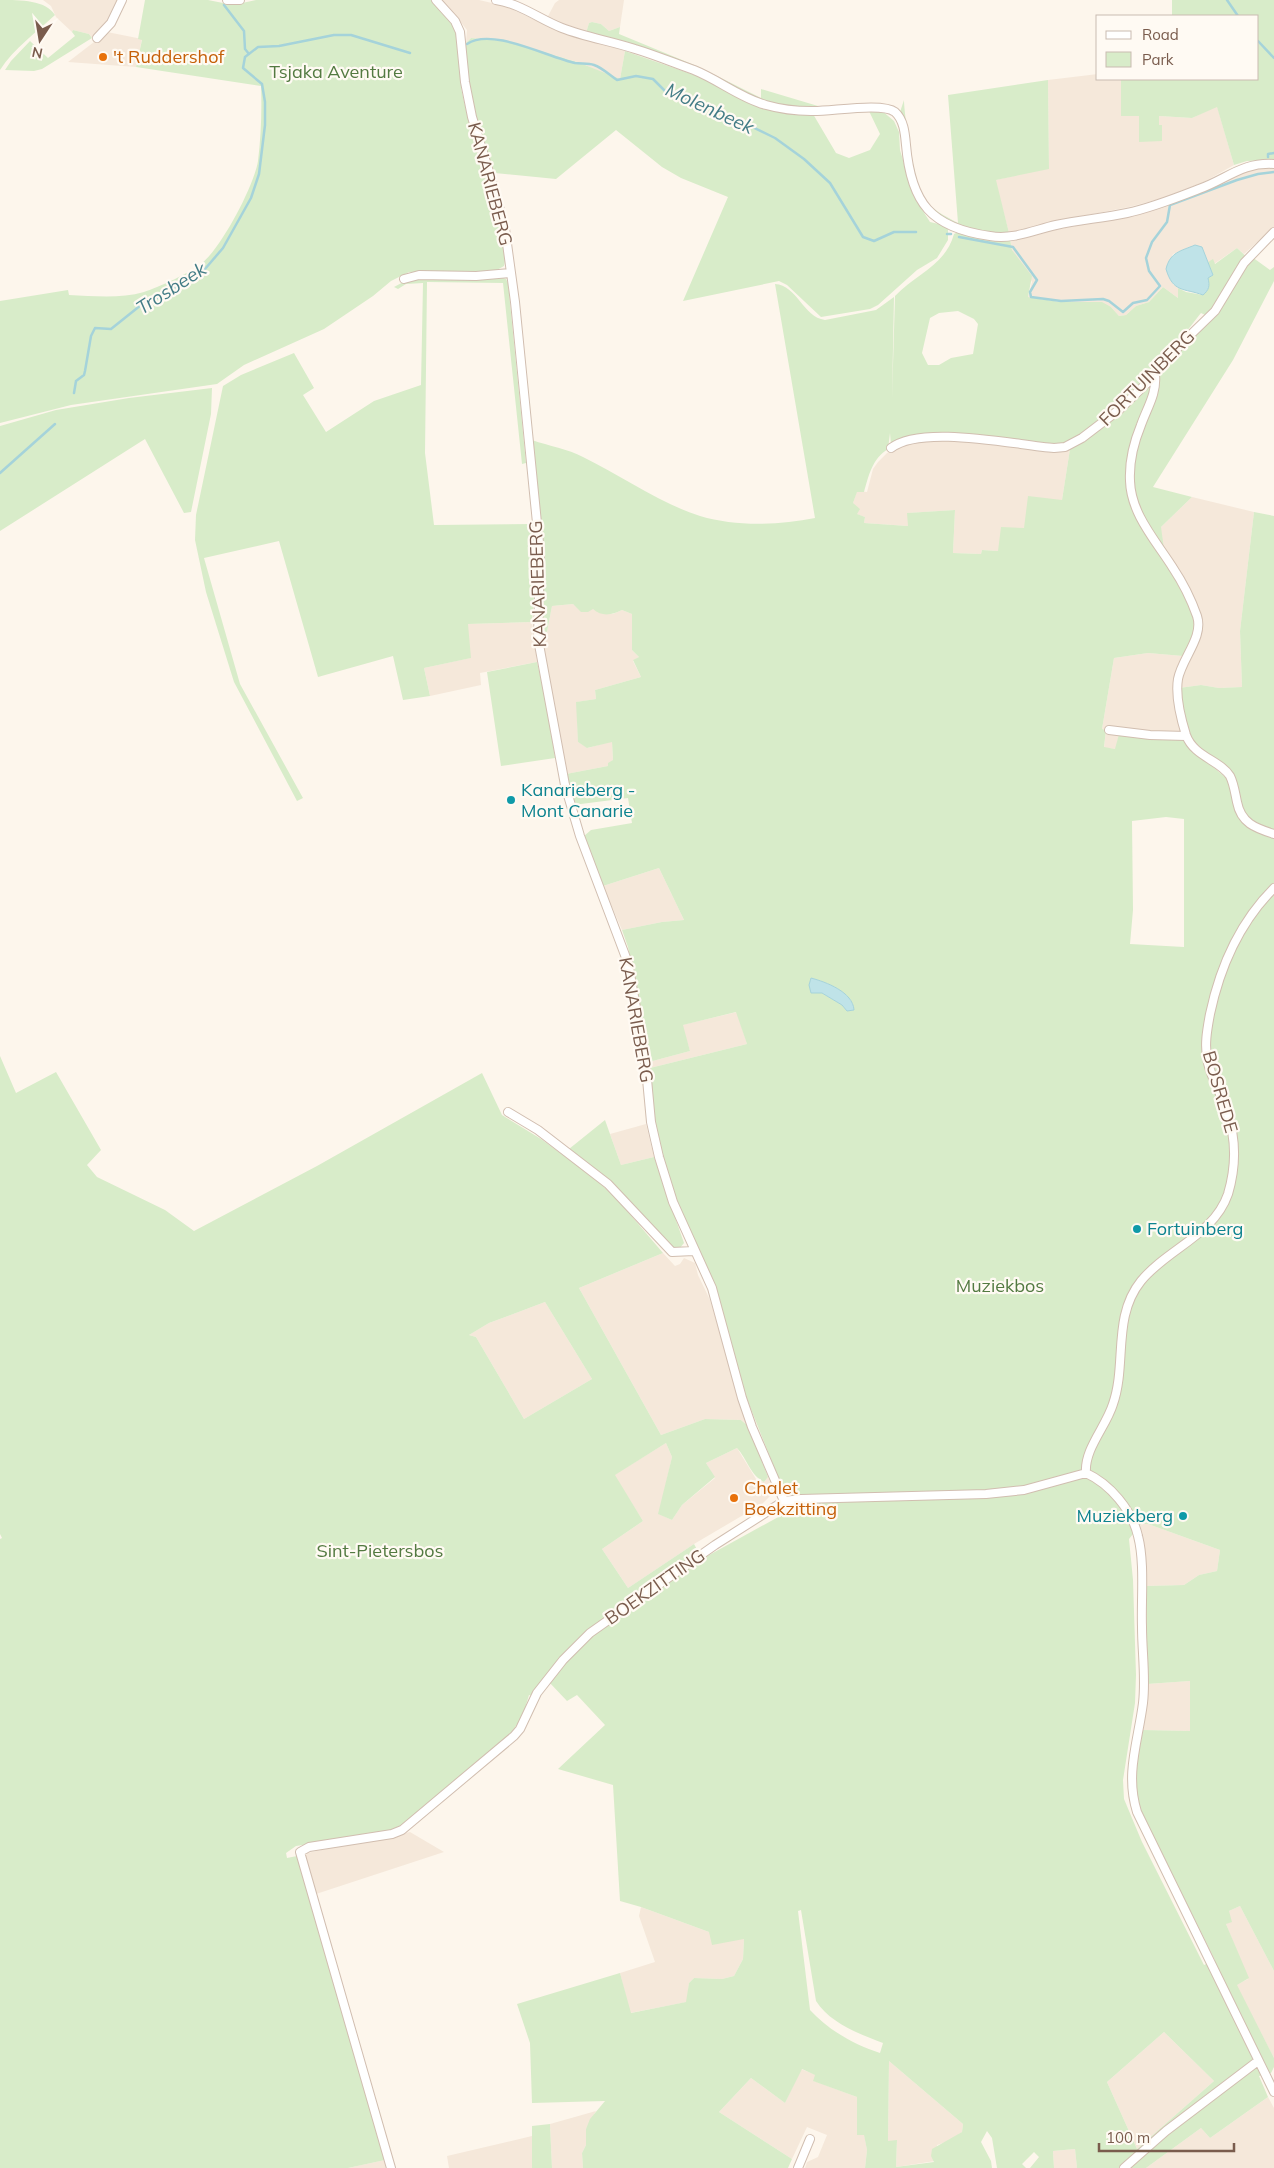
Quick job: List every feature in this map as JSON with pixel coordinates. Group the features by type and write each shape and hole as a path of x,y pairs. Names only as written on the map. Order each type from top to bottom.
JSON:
{"street":[{"path":"97,38 114,18 122,0"},
{"path":"227,0 240,0"},
{"name":"KANARIEBERG","path":"436,0 455,21 460,32 465,82 472,117 502,216 511,273 540,553 537,631 540,657 553,711 565,785 575,821 628,963 646,1058 651,1122 658,1157 673,1202 694,1251"},
{"path":"496,0 511,2 523,7 561,28 636,49 697,72 744,97 766,106 810,112 835,112 874,108 889,109 902,122 910,177 917,196 936,217 956,228 977,234 997,237 1016,236 1055,226 1127,213 1206,186 1248,166 1274,164"},
{"name":"FORTUINBERG","path":"891,448 913,440 935,436 1041,447 1065,447 1082,438 1106,421 1155,375 1182,344 1215,311 1244,262 1274,232"},
{"path":"404,278 419,275 476,276 511,273"},
{"path":"1155,375 1156,386 1134,448 1130,482 1132,498 1136,508 1156,544 1179,577 1198,618 1198,634 1186,656 1177,683 1178,700 1186,736 1196,750 1228,774 1233,782 1240,815 1245,821 1274,834"},
{"path":"1109,730 1150,735 1186,736"},
{"name":"BOSREDE","path":"1086,1474 1086,1461 1111,1410 1116,1394 1122,1329 1133,1294 1142,1280 1156,1266 1208,1225 1221,1209 1228,1194 1234,1165 1234,1147 1227,1112 1207,1061 1207,1029 1216,986 1224,962 1255,909 1274,888"},
{"path":"508,1112 538,1130 608,1184 672,1252 694,1251 712,1288 744,1405 784,1501"},
{"path":"1086,1474 1096,1478 1120,1501 1138,1536 1144,1683 1131,1786 1134,1805 1144,1829 1274,2092"},
{"name":"BOEKZITTING","path":"391,2168 300,1852 309,1847 392,1834 402,1830 514,1736 520,1729 537,1692 563,1660 590,1633 708,1550 784,1501 1008,1492 1086,1474"},
{"path":"1124,2168 1172,2126 1258,2061"},
{"path":"798,2168 810,2139"}],"shaded area":[{"path":"43,0 118,0 113,13 92,38 89,34 73,30 72,32 56,17 51,6"},
{"path":"439,0 479,0 505,6 554,29 625,51 620,79 580,63 506,41 471,38 466,43 467,30 448,6"},
{"path":"559,0 624,0 620,27 609,31 601,24 592,22 589,23 586,33 547,18 555,3"},
{"path":"107,32 142,39 136,67 68,62"},
{"path":"1096,74 1096,80 1121,80 1121,116 1139,116 1139,142 1162,125 1159,126 1159,116 1192,118 1217,106 1234,165 1204,182 1163,198 1009,233 995,180 1049,168 1048,80"},
{"path":"1274,166 1274,227 1244,254 1237,248 1214,264 1213,260 1208,262 1202,248 1195,245 1173,254 1166,269 1173,284 1178,288 1178,298 1163,287 1149,302 1136,306 1126,315 1119,316 1111,307 1028,297 1032,282 1012,250 1010,239 1106,220 1242,170"},
{"path":"942,437 1070,449 1062,500 1024,528 998,551 982,550 981,554 953,553 955,510 908,513 908,526 864,523 865,517 856,514 853,503 857,491 867,492 873,469 878,462 887,453 914,440"},
{"path":"1192,497 1254,512 1240,631 1242,687 1219,688 1201,685 1179,688 1180,677 1198,637 1164,549 1160,530"},
{"path":"573,604 579,609 593,609 613,614 622,610 632,614 632,650 639,657 633,661 641,677 595,690 596,699 577,702 578,742 588,748 612,741 613,760 608,766 566,774 540,631 547,632 552,606"},
{"path":"532,622 537,662 480,673 481,685 430,696 424,668 470,658 467,624"},
{"path":"1148,653 1183,656 1176,678 1184,733 1152,734 1120,729 1116,749 1104,748 1106,730 1102,729 1114,658"},
{"path":"659,868 684,920 662,922 622,930 603,886"},
{"path":"737,1012 747,1044 650,1068 649,1062 690,1051 682,1025"},
{"path":"646,1124 654,1157 621,1165 610,1134"},
{"path":"663,1253 675,1266 680,1264 684,1258 695,1263 698,1275 710,1300 748,1426 741,1420 705,1419 661,1435 579,1288"},
{"path":"545,1302 592,1379 524,1419 476,1337 469,1335 489,1323"},
{"path":"666,1443 672,1457 659,1514 672,1520 682,1505 715,1478 706,1463 737,1448 756,1479 764,1482 768,1477 774,1492 762,1504 694,1544 628,1588 602,1549 643,1521 614,1475"},
{"path":"1140,1524 1148,1524 1220,1550 1217,1571 1199,1575 1184,1585 1146,1586"},
{"path":"1190,1681 1190,1731 1143,1730 1147,1684"},
{"path":"410,1832 444,1852 316,1894 304,1861 307,1853"},
{"path":"1240,1906 1274,1971 1274,2058 1236,1985 1248,1979 1226,1924 1229,1911"},
{"path":"641,1907 709,1932 744,1939 743,1959 734,1976 722,1979 694,1978 689,1983 687,2002 630,2013 620,1973 655,1962 639,1916"},
{"path":"1164,2032 1214,2081 1137,2149 1107,2082"},
{"path":"889,2061 963,2124 962,2132 949,2141 937,2145 935,2161 896,2167 897,2141 888,2141"},
{"path":"801,2069 816,2075 814,2081 857,2097 857,2134 864,2134 867,2150 865,2168 805,2168 807,2162 818,2157 827,2135 807,2127 792,2159 719,2112 751,2078 785,2103"},
{"path":"1268,2097 1274,2108 1274,2168 1146,2168 1201,2128 1210,2138"},
{"path":"596,2111 586,2129 586,2145 582,2153 583,2168 552,2168 550,2124"},
{"path":"532,2136 532,2168 449,2168 447,2156"},
{"path":"1075,2149 1077,2168 1054,2168 1053,2151"},
{"path":"391,2159 393,2168 348,2168 385,2160"}],"green space":[{"path":"0,0 32,2 45,6 55,15 19,47 0,70"},
{"name":"Tsjaka Aventure","path":"145,0 208,0 233,5 256,0 431,0 452,21 456,29 460,46 461,89 477,153 501,224 505,253 504,266 495,271 409,272 391,281 373,296 324,329 244,365 217,384 71,405 0,423 0,301 68,290 69,295 126,296 150,290 183,275 202,263 218,244 236,216 255,172 261,133 261,86 136,67 142,40 138,39"},
{"path":"1172,0 1274,0 1274,160 1247,161 1234,165 1217,107 1192,118 1159,116 1159,125 1162,125 1162,141 1139,142 1139,116 1121,116 1121,80 1259,80 1259,15 1172,15"},
{"path":"589,23 601,24 609,31 620,27 619,34 699,67 761,98 761,89 820,108 778,105 756,100 715,79 586,33"},
{"path":"73,30 89,34 92,38 42,69 34,71 5,70 30,41 48,58 75,36 72,32"},
{"path":"471,38 506,41 580,63 620,79 625,51 700,77 748,103 762,108 813,114 836,153 849,158 870,150 880,134 869,111 881,110 894,121 899,132 900,150 914,197 930,222 943,225 948,229 948,240 937,258 917,270 878,305 870,309 821,317 787,285 779,281 683,301 728,197 681,178 662,167 616,130 556,179 495,173 476,126 470,94 466,43"},
{"path":"1048,80 1049,169 996,180 1009,233 988,233 953,224 934,213 916,189 900,112 904,100 911,150 917,179 924,198 939,212 958,223 948,95"},
{"path":"958,232 987,239 1010,239 1012,250 1032,276 1028,297 1060,302 1102,302 1111,307 1119,316 1126,315 1136,306 1149,302 1163,287 1178,298 1178,288 1186,292 1203,295 1208,288 1208,278 1213,275 1208,262 1213,259 1215,264 1237,248 1250,260 1252,257 1270,270 1274,267 1274,281 1233,360 1153,487 1192,497 1161,527 1164,549 1140,511 1132,486 1131,472 1132,458 1139,435 1154,397 1150,397 1138,426 1131,446 1127,467 1130,497 1146,534 1189,598 1195,619 1195,628 1192,639 1183,656 1148,653 1114,658 1102,729 1106,730 1104,747 1115,749 1119,734 1184,738 1200,756 1225,777 1229,773 1206,757 1189,735 1179,688 1201,685 1219,688 1242,687 1240,631 1254,512 1274,516 1274,1971 1240,1906 1229,1911 1232,1922 1226,1924 1249,1978 1237,1985 1274,2058 1274,2067 1271,2073 1259,2076 1268,2097 1210,2138 1201,2128 1146,2168 1077,2168 1075,2149 1053,2151 1054,2168 1030,2168 1039,2157 1034,2152 1022,2164 1026,2168 997,2168 992,2138 987,2131 981,2142 991,2161 992,2168 865,2168 867,2150 864,2135 857,2135 857,2097 813,2081 815,2075 802,2069 785,2103 751,2078 719,2112 792,2159 788,2168 583,2168 582,2153 586,2145 586,2129 590,2119 605,2101 532,2103 530,2043 517,2004 620,1973 631,2013 686,2002 689,1983 694,1978 722,1979 734,1976 743,1959 744,1939 712,1945 709,1932 620,1901 613,1785 558,1769 605,1725 577,1695 567,1701 549,1682 536,1697 529,1695 523,1715 510,1735 403,1826 389,1832 296,1846 286,1853 287,1858 297,1856 306,1874 385,2160 348,2168 0,2168 0,1539 2,1538 0,1534 0,1056 16,1093 56,1072 101,1150 87,1165 97,1177 165,1210 194,1231 317,1166 482,1073 502,1115 541,1139 593,1177 617,1199 663,1253 579,1288 661,1435 705,1419 741,1420 748,1426 768,1477 764,1482 756,1476 737,1448 706,1463 715,1477 682,1505 672,1520 658,1514 672,1457 666,1443 615,1475 643,1521 602,1549 628,1588 694,1544 702,1559 791,1510 747,1399 716,1291 680,1209 652,1124 650,1068 747,1044 736,1012 683,1025 690,1051 649,1062 628,947 622,930 662,922 684,920 659,868 603,886 584,836 591,830 632,823 628,798 573,805 566,774 608,766 608,763 613,760 612,742 587,748 578,742 576,702 596,699 595,690 641,677 633,660 639,657 632,650 632,614 622,610 607,614 596,612 593,609 588,612 581,612 573,604 552,606 547,632 540,631 542,571 539,507 532,440 577,454 655,497 685,511 714,520 758,524 815,518 775,284 789,290 817,318 825,320 876,310 894,297 892,399 895,296 937,262 950,245 954,234","holes":["958,311 974,319 978,324 973,354 951,358 939,365 928,365 922,353 930,318 939,313","1201,313 1205,315 1161,369 1116,415 1105,425 1070,449 1062,500 1028,496 1024,528 1001,527 998,551 982,550 981,554 953,553 955,510 907,513 908,526 864,523 865,517 857,514 860,509 853,503 857,492 864,492 875,463 888,449 890,433 891,445 935,434 1037,446 1057,445 1075,439 1095,427 1116,410 1136,391","1166,817 1184,819 1184,947 1130,944 1133,910 1132,821","811,978 824,982 844,993 849,998 854,1010 847,1011 842,1005 822,993 811,993 809,985","545,1302 592,1379 524,1419 476,1337 469,1335 489,1323","1141,1524 1148,1524 1220,1550 1217,1571 1199,1575 1184,1585 1146,1586 1147,1684 1190,1681 1190,1731 1143,1730 1135,1782 1141,1813 1215,1960 1204,1965 1142,1842 1124,1799 1123,1780 1135,1703 1133,1580 1129,1539","801,1910 816,2001 837,2022 855,2032 883,2043 880,2053 842,2036 810,2010 798,1911","1164,2032 1214,2081 1137,2149 1107,2082","889,2061 963,2124 962,2132 932,2149 931,2156 934,2162 896,2167 897,2140 888,2141"]},
{"path":"501,277 506,279 508,283 526,463 522,464 503,283 427,282 425,453 434,525 533,524 536,576 532,622 468,624 471,658 424,668 430,696 403,700 393,656 318,677 279,541 204,558 240,684 303,798 297,801 234,682 206,592 195,540 196,515 223,386 241,375 294,353 314,388 303,395 326,432 374,401 421,385 423,283 406,284 398,289 394,287 409,279"},
{"path":"212,388 211,414 191,512 184,513 145,439 0,531 0,426 56,410 129,398"},
{"path":"537,662 548,710 555,758 501,766 487,672"},
{"path":"605,1120 621,1165 654,1157 684,1243 679,1249 673,1250 597,1172 569,1149"},
{"path":"550,2124 552,2168 532,2168 532,2126"}],"water":[{"path":"1195,245 1202,247 1213,275 1208,278 1208,288 1203,295 1176,286 1166,269 1173,256"},
{"path":"811,978 831,985 844,993 849,998 854,1010 847,1011 842,1005 822,993 811,993 809,985"}],"waterway":[{"path":"1227,0 1237,15"},
{"name":"Molenbeek","path":"224,5 244,31 245,49 249,54"},
{"name":"Trosbeek","path":"74,393 76,381 84,375 91,336 95,328 111,329 146,301 157,298 205,269 223,248 251,198 259,174 265,125 265,102 262,84 243,68 245,57 258,47 279,46 334,35 351,35 410,53"},
{"name":"Molenbeek","path":"467,44 478,40 490,39 505,41 563,60 594,65 617,80 636,76 653,79 666,92 701,102 775,138 804,159 830,183 863,237 874,241 894,232 916,232"},
{"path":"1259,42 1274,58"},
{"path":"1268,157 1268,154 1274,153"},
{"name":"Molenbeek","path":"959,237 1013,247 1037,280 1030,292 1031,297 1061,301 1103,299 1109,301 1123,312 1133,303 1147,300 1160,286 1149,271 1146,258 1152,242 1167,222 1170,205 1237,180 1274,172"},
{"name":"Trosbeek","path":"0,473 55,424"}],"place":[{"name":"'t Ruddershof","path":"103,57"},
{"name":"Kanarieberg - Mont Canarie","path":"511,800"},
{"name":"Fortuinberg","path":"1137,1229"},
{"name":"Chalet Boekzitting","path":"734,1498"},
{"name":"Muziekberg","path":"1183,1516"}],"park label":[{"name":"Muziekbos","path":"1000,1286"},
{"name":"Sint-Pietersbos","path":"380,1551"}]}
